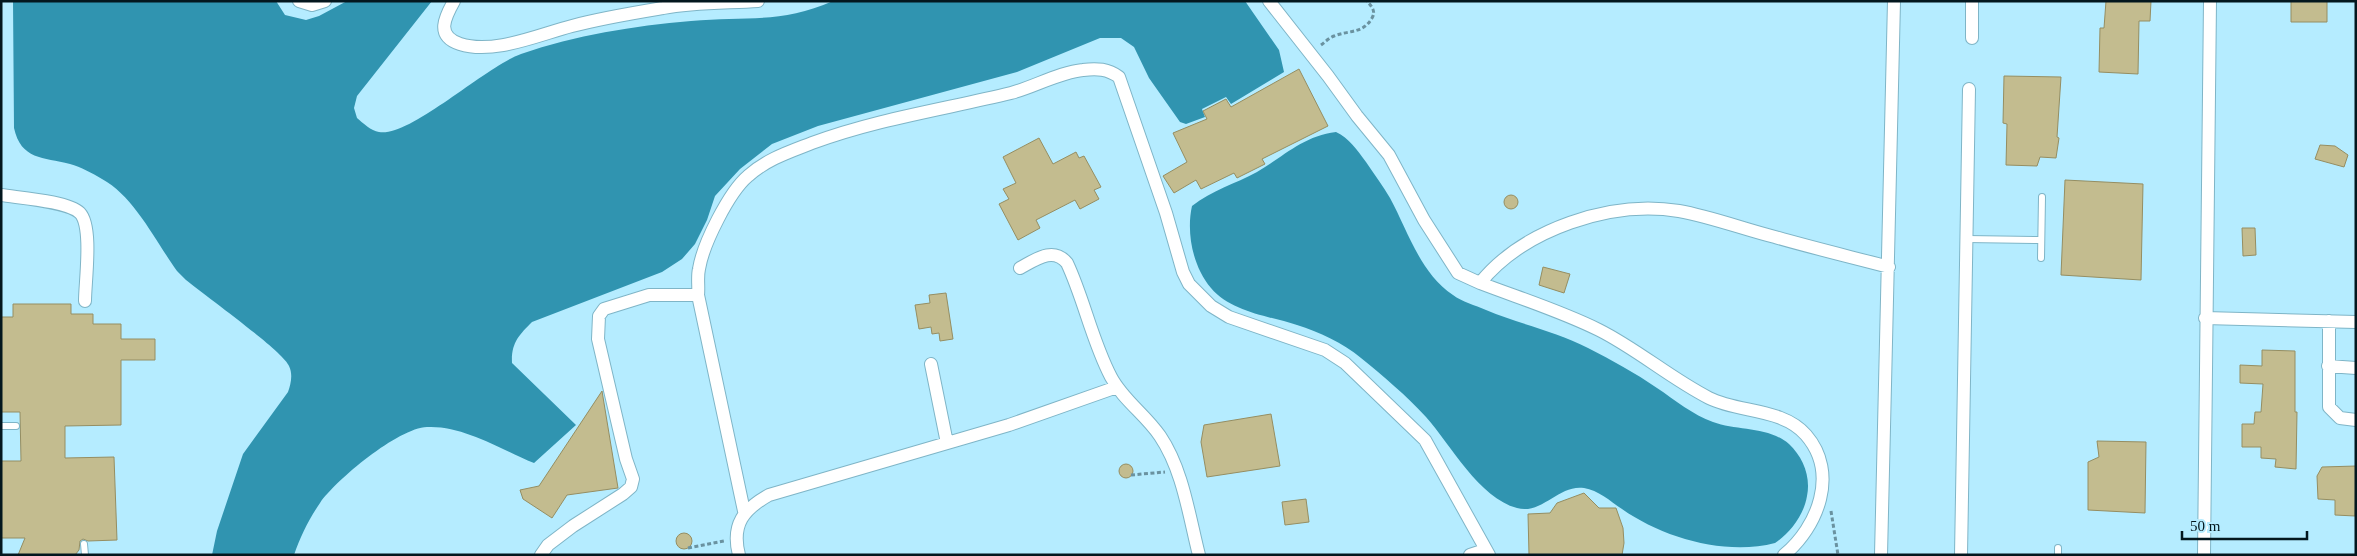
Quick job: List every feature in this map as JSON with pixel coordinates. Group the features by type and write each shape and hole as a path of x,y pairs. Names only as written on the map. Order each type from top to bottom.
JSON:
{"street":[{"path":"299,1 312,5 325,1"},
{"path":"454,1 444,21 446,32 459,44 482,46 515,42 574,26 664,8 758,1"},
{"path":"1269,1 1389,155 1424,220 1458,272 1480,283 1600,330 1715,401 1790,423 1810,440 1818,457 1823,482 1821,497 1814,520 1804,537 1784,555"},
{"path":"1881,555 1890,267 1894,1"},
{"path":"1972,1 1972,38"},
{"path":"2204,555 2205,318 2210,1"},
{"path":"744,512 698,295 698,270 702,255 726,204 747,177 773,158 836,134 888,120 1014,92 1081,70 1103,69 1120,77 1166,214 1183,272 1189,284 1220,312 1325,350 1345,363 1425,440 1487,552 1470,555"},
{"path":"1961,555 1969,90"},
{"path":"1,194 63,206 80,213 87,232 85,301"},
{"path":"1480,283 1493,267 1545,233 1595,214 1631,210 1678,211 1716,219 1773,237 1890,267"},
{"path":"1020,268 1047,254 1059,255 1068,263 1106,366 1118,387 1160,437 1176,470 1199,555"},
{"path":"541,555 548,545 573,526 623,494 631,487 633,479 626,458 598,339 599,316 604,309 649,295 698,295"},
{"path":"2205,318 2356,322"},
{"path":"2329,321 2329,407 2340,418 2356,420"},
{"path":"931,364 947,443"},
{"path":"2328,366 2356,368"},
{"path":"739,555 737,539 739,523 744,512 769,495 1009,424 1118,387"}],"lane":[{"path":"2041,258 2042,197"},
{"path":"1967,239 2041,240"},
{"path":"1,426 16,426"},
{"path":"84,544 84,555"}],"path":[{"path":"1312,55 1325,42 1335,36 1361,30 1368,25 1374,16 1373,8 1367,1"},
{"path":"1131,475 1176,470"},
{"path":"1821,497 1830,501 1838,555"},
{"path":"688,548 737,539"}],"water":[{"path":"13,1 276,1 285,15 306,20 319,16 347,1 432,1 357,96 354,108 357,118 379,132 392,131 409,124 506,61 542,47 605,32 648,26 691,21 779,16 814,8 833,1 1245,1 1279,50 1284,72 1231,104 1226,97 1202,109 1205,117 1186,124 1180,122 1149,78 1134,47 1121,38 1100,38 1017,72 818,126 772,144 740,169 715,196 707,220 695,244 682,259 662,272 532,322 520,335 514,345 512,363 576,425 534,463 482,439 454,430 441,427 427,427 415,430 385,445 353,469 328,493 309,522 294,555 212,555 217,531 243,454 288,392 291,379 289,366 273,348 177,271 144,220 114,187 82,168 42,158 28,152 22,146 14,128"},
{"path":"1336,132 1352,145 1381,184 1416,251 1432,275 1442,286 1464,302 1563,337 1588,348 1649,382 1684,407 1706,419 1722,425 1772,434 1789,444 1802,461 1808,482 1803,510 1791,529 1775,543 1756,546 1716,546 1676,536 1656,528 1638,519 1599,493 1584,488 1566,490 1543,504 1534,507 1526,509 1517,508 1503,502 1478,482 1419,409 1395,386 1354,353 1330,338 1314,331 1240,308 1219,296 1205,280 1195,260 1190,227 1192,206 1216,191 1257,172 1303,142 1324,134"}],"building":[{"path":"2106,1 2151,1 2150,21 2139,21 2138,74 2099,72 2100,28 2104,28"},
{"path":"2291,1 2327,1 2327,22 2291,22"},
{"path":"1299,69 1328,126 1262,159 1265,164 1237,178 1234,173 1201,189 1196,180 1174,193 1163,176 1187,162 1173,133 1207,119 1203,111 1226,99 1231,107"},
{"path":"2004,76 2061,77 2057,137 2059,138 2056,158 2040,157 2037,166 2006,165 2007,124 2003,123"},
{"path":"1039,138 1053,164 1076,152 1079,158 1084,156 1101,187 1094,190 1099,199 1080,209 1075,200 1036,220 1040,228 1018,240 999,204 1009,199 1003,189 1016,183 1003,157"},
{"path":"2320,145 2335,146 2348,155 2344,167 2315,159"},
{"path":"2065,180 2143,184 2141,280 2061,275"},
{"path":"1508,195 1514,195 1518,202 1514,209 1508,209 1504,205 1504,199"},
{"path":"2242,228 2255,228 2256,255 2243,256"},
{"path":"1543,267 1570,274 1564,293 1539,285"},
{"path":"946,293 953,339 940,341 939,333 932,334 931,327 919,329 915,305 930,303 929,295"},
{"path":"13,304 71,304 71,314 93,314 93,324 121,324 121,339 155,339 155,360 121,360 121,425 65,426 65,458 114,457 117,540 88,541 83,539 80,541 79,550 75,555 18,555 25,538 1,538 1,461 21,461 20,412 1,412 1,317 13,317"},
{"path":"2262,350 2295,351 2296,469 2275,467 2276,459 2261,458 2261,447 2242,447 2242,424 2254,424 2255,412 2261,412 2263,384 2240,383 2240,365 2262,366"},
{"path":"602,391 618,488 567,495 552,518 523,499 520,490 539,486"},
{"path":"1271,414 1280,466 1207,477 1201,442 1204,425"},
{"path":"2097,441 2146,442 2145,513 2088,510 2088,462 2099,457"},
{"path":"1126,464 1131,466 1133,471 1131,476 1126,478 1121,476 1119,471 1121,466"},
{"path":"2356,466 2355,516 2335,515 2335,500 2318,499 2317,476 2322,467"},
{"path":"1584,493 1599,508 1616,508 1623,528 1624,543 1622,555 1529,555 1528,514 1550,513 1557,503"},
{"path":"1306,499 1309,522 1285,525 1282,502"},
{"path":"684,533 692,541 684,549 676,541"}]}
